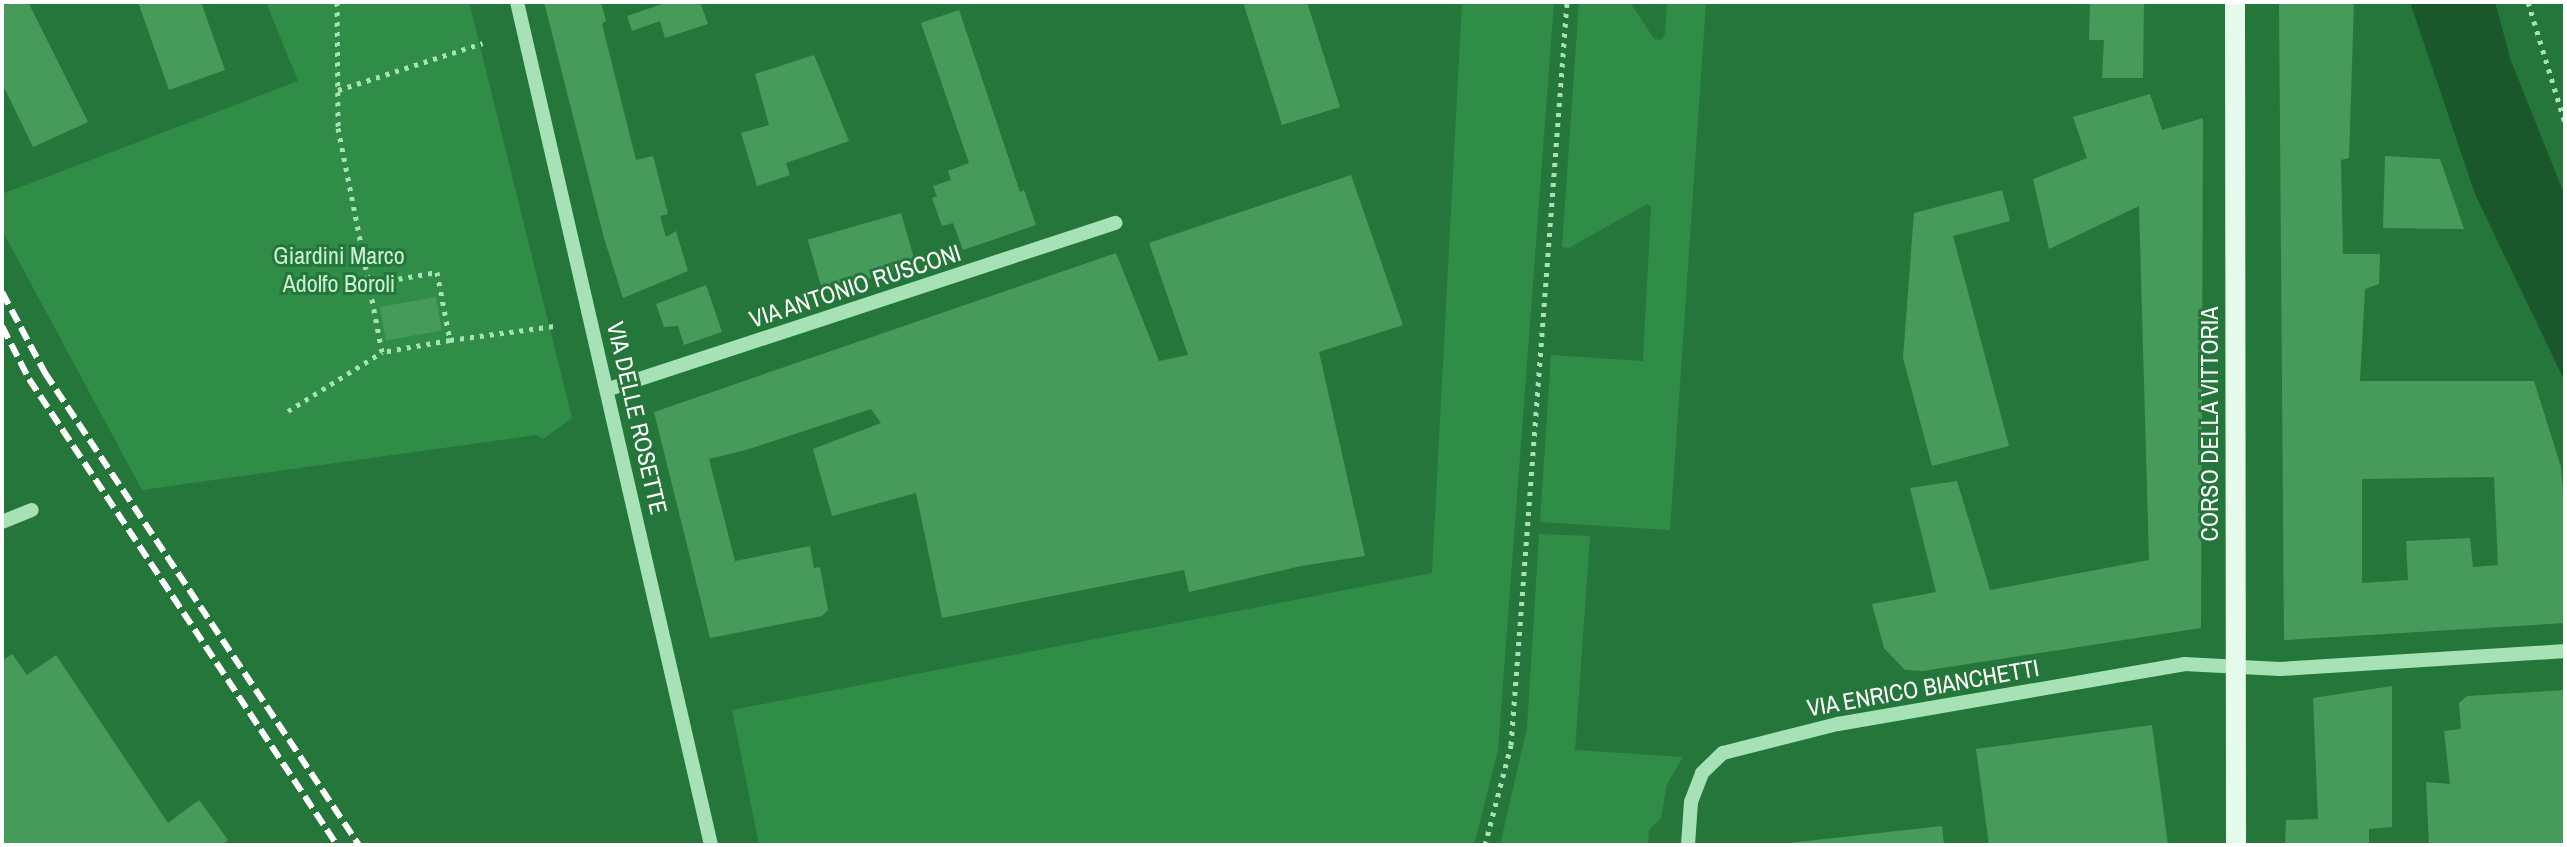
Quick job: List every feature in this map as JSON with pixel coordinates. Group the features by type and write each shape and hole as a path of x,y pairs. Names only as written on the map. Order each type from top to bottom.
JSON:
{"main road":[{"name":"CORSO DELLA VITTORIA","path":"2235,2 2236,845"}],"street":[{"name":"VIA DELLE ROSETTE","path":"517,2 609,389 711,845"},
{"name":"VIA ANTONIO RUSCONI","path":"609,389 1115,223"},
{"path":"2,522 32,510"},
{"name":"VIA ENRICO BIANCHETTI","path":"1688,845 1691,802 1696,787 1702,773 1723,753 1838,724 2184,664 2280,669 2565,651"}],"path":[{"path":"337,2 338,128 382,352"},
{"path":"1485,845 1511,745 1567,2"},
{"path":"2528,2 2565,123"},
{"path":"338,90 483,43"},
{"path":"369,284 437,272 450,340"},
{"path":"288,411 382,352 554,326"}],"green space":[{"name":"Giardini Marco Adolfo Boroli","path":"266,2 469,2 572,418 543,439 536,435 142,490 2,230 2,194 298,81"},
{"path":"1462,2 1554,2 1498,750 1474,845 759,845 732,710 1432,573"},
{"path":"1579,2 1630,2 1654,39 1661,40 1665,34 1667,2 1706,2 1670,530 1540,522 1551,355 1643,361 1651,206 1647,204 1569,248 1562,247"},
{"path":"1539,534 1590,536 1575,750 1683,757 1667,784 1661,818 1649,830 1648,845 1500,845 1527,728"}],"shaded area":[{"path":"2410,2 2495,2 2511,61 2565,196 2565,382 2475,194"}],"building":[{"path":"2,2 28,2 88,122 33,147 2,83"},
{"path":"138,2 201,2 225,70 169,90"},
{"path":"544,2 601,2 606,21 602,24 636,160 653,156 668,214 660,216 666,237 676,231 688,271 623,298 604,238"},
{"path":"668,2 700,2 708,24 665,38 660,21 632,31 627,16"},
{"path":"1243,2 1307,2 1340,107 1282,125"},
{"path":"2090,2 2144,2 2143,78 2102,78 2104,40 2089,40"},
{"path":"2279,2 2354,2 2349,158 2341,160 2343,254 2380,254 2379,284 2365,289 2360,381 2534,381 2561,467 2565,515 2565,623 2284,640","holes":["2494,477 2498,565 2473,567 2470,538 2406,541 2408,580 2362,583 2362,479"]},
{"path":"959,10 1020,192 1024,190 1036,225 963,250 953,223 942,226 932,198 937,196 933,186 951,180 948,171 969,163 921,23"},
{"path":"814,55 849,141 786,163 790,175 757,186 741,133 769,125 755,74"},
{"path":"2150,94 2162,130 2203,118 2201,628 1923,671 1905,670 1884,648 1872,604 1936,592 1910,488 1957,481 1990,590 2149,560 2139,206 2049,249 2033,179 2087,158 2073,117"},
{"path":"2385,156 2440,159 2464,229 2383,228"},
{"path":"1351,175 1403,325 1319,352 1365,556 1301,566 1189,592 1184,570 942,618 916,493 832,516 813,449 881,423 871,409 709,459 735,561 810,546 814,568 820,567 828,610 822,616 710,638 654,412 1116,253 1159,361 1188,355 1149,243"},
{"path":"2002,190 2010,221 1953,236 2009,446 1932,466 1903,358 1914,213"},
{"path":"901,213 916,265 823,292 808,240"},
{"path":"706,285 722,332 684,345 678,326 664,327 656,304"},
{"path":"436,297 442,330 386,340 380,307"},
{"path":"12,654 27,675 56,655 168,823 199,800 228,840 222,845 2,845 2,661"},
{"path":"2392,686 2392,827 2369,829 2369,845 2285,845 2286,820 2318,819 2313,698"},
{"path":"2565,690 2565,845 2429,845 2426,782 2450,784 2444,731 2461,729 2459,703 2467,696"},
{"path":"2152,725 2168,845 1989,845 1976,749"},
{"path":"1942,826 1944,845 1789,845 1789,843"}],"railway":[{"path":"2,292 45,373 359,845"},
{"path":"2,326 29,379 337,845"}]}
